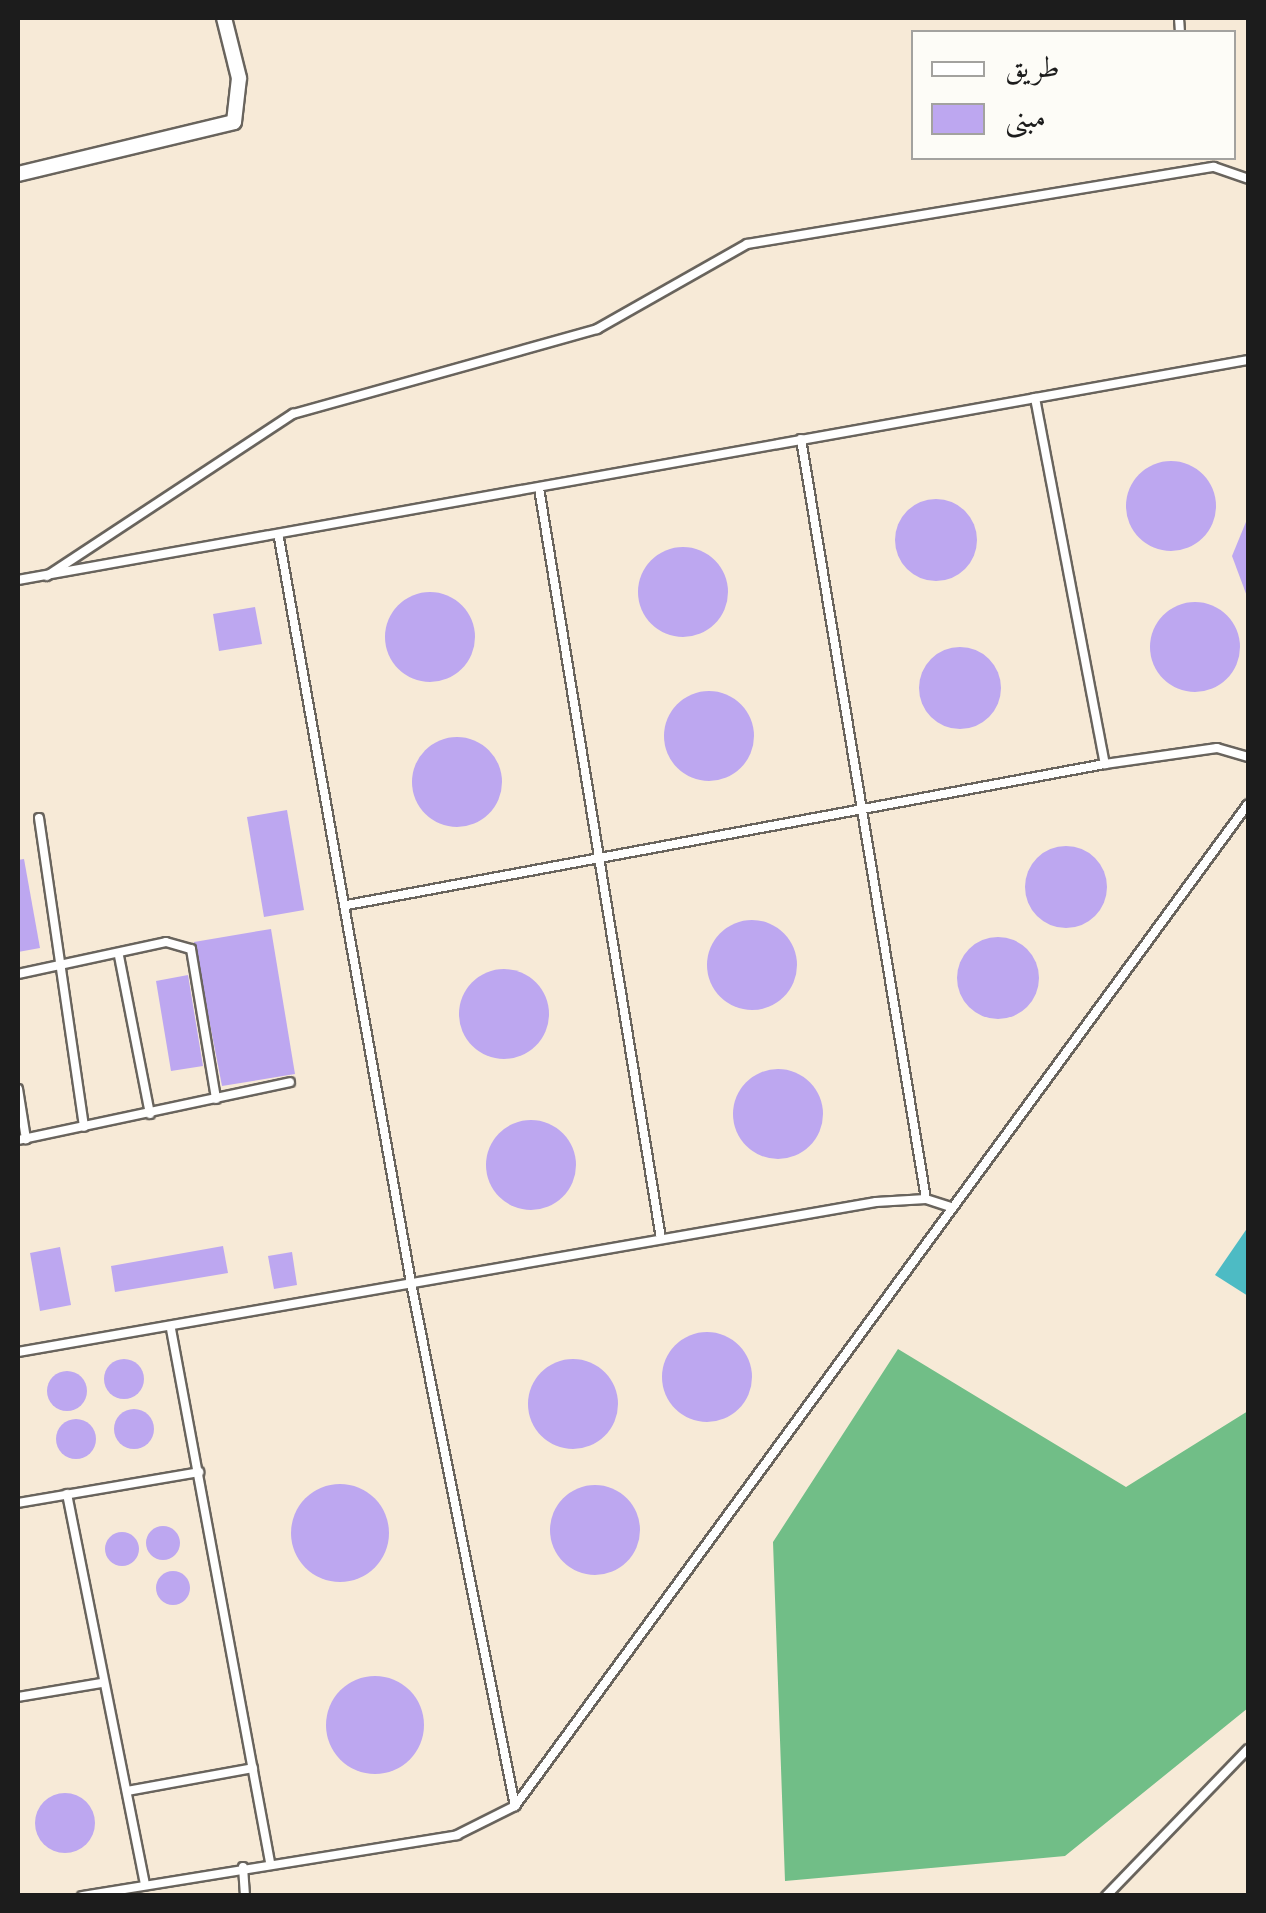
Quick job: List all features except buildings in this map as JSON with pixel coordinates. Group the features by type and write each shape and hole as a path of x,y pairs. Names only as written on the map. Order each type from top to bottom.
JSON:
{"street":[{"path":"18,174 234,122 239,78 224,18"}],"lane":[{"path":"47,576 293,414 597,329 746,244 1211,162 1248,179"},
{"path":"18,580 279,538 801,439 1248,360"},
{"path":"1035,398 1105,764"},
{"path":"801,439 869,808 926,1199"},
{"path":"540,488 661,1239"},
{"path":"279,538 347,906 410,1283 515,1806"},
{"path":"347,906 1105,764 1217,748 1248,758"},
{"path":"82,1896 270,1862 457,1836 515,1806 1248,804"},
{"path":"39,818 84,1127"},
{"path":"18,974 119,956 166,942 191,949 216,1099"},
{"path":"119,956 150,1114"},
{"path":"18,1090 22,1139 290,1082"},
{"path":"18,1352 661,1239 926,1199 952,1208"},
{"path":"171,1328 270,1862"},
{"path":"18,1504 199,1472"},
{"path":"67,1494 102,1683 146,1884"},
{"path":"18,1697 102,1683"},
{"path":"1106,1896 1248,1749"},
{"path":"127,1792 253,1768"},
{"path":"244,1867 245,1896"}],"green space":[{"path":"898,1349 1126,1487 1248,1411 1248,1708 1065,1856 785,1881 773,1542"}],"water":[{"path":"1248,1227 1248,1296 1215,1275"}]}
